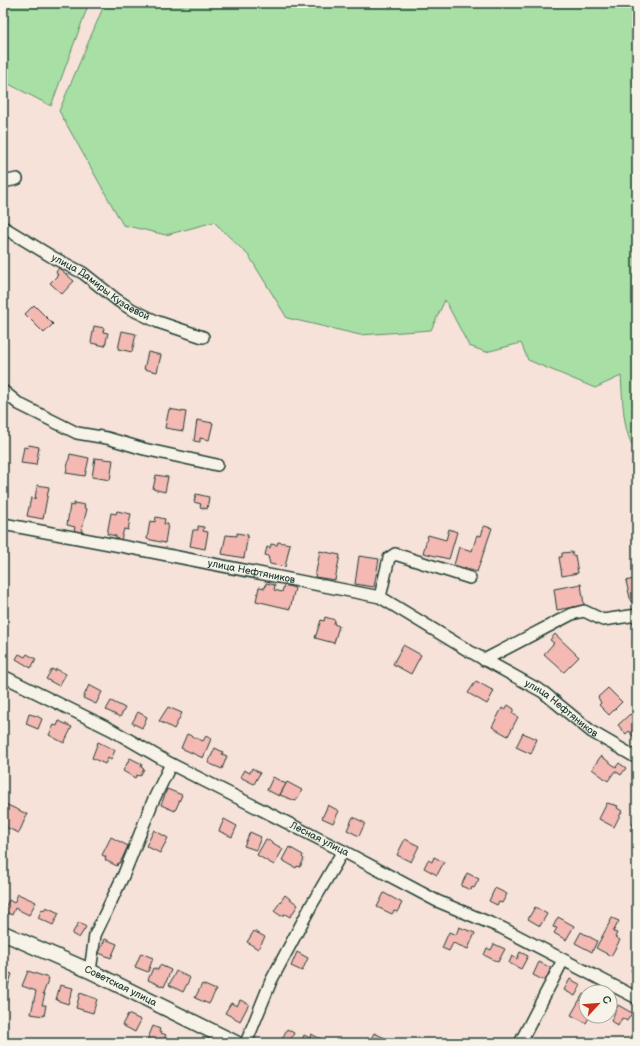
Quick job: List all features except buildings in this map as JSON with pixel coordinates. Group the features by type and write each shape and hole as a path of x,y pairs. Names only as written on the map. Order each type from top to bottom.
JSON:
{"street":[{"path":"3,182 17,179"},
{"name":"улица Дамиры Кузаевой","path":"3,227 54,258 83,273 131,309 158,322 203,337"},
{"path":"3,391 19,404 77,433 107,438 144,449 217,465"},
{"name":"улица Нефтяников","path":"3,524 380,597 484,660 543,692 592,732 637,758"},
{"path":"380,597 389,558 395,554 470,578"},
{"path":"484,660 572,614 584,611 603,620 637,615"},
{"name":"Лесная улица","path":"3,676 112,730 171,764 343,851 437,901 502,928 637,998"},
{"path":"90,971 95,935 127,867 153,801 171,764"},
{"path":"246,1043 271,981 312,904 343,851"},
{"name":"Советская улица","path":"3,933 90,971 236,1043"},
{"path":"520,1043 563,960"}],"green space":[{"path":"3,3 89,3 51,106 3,81"},
{"path":"105,3 637,3 637,452 628,436 624,416 621,376 595,388 528,360 521,343 486,352 469,346 445,300 431,330 360,335 287,318 249,256 214,222 166,235 123,225 59,111"}]}
